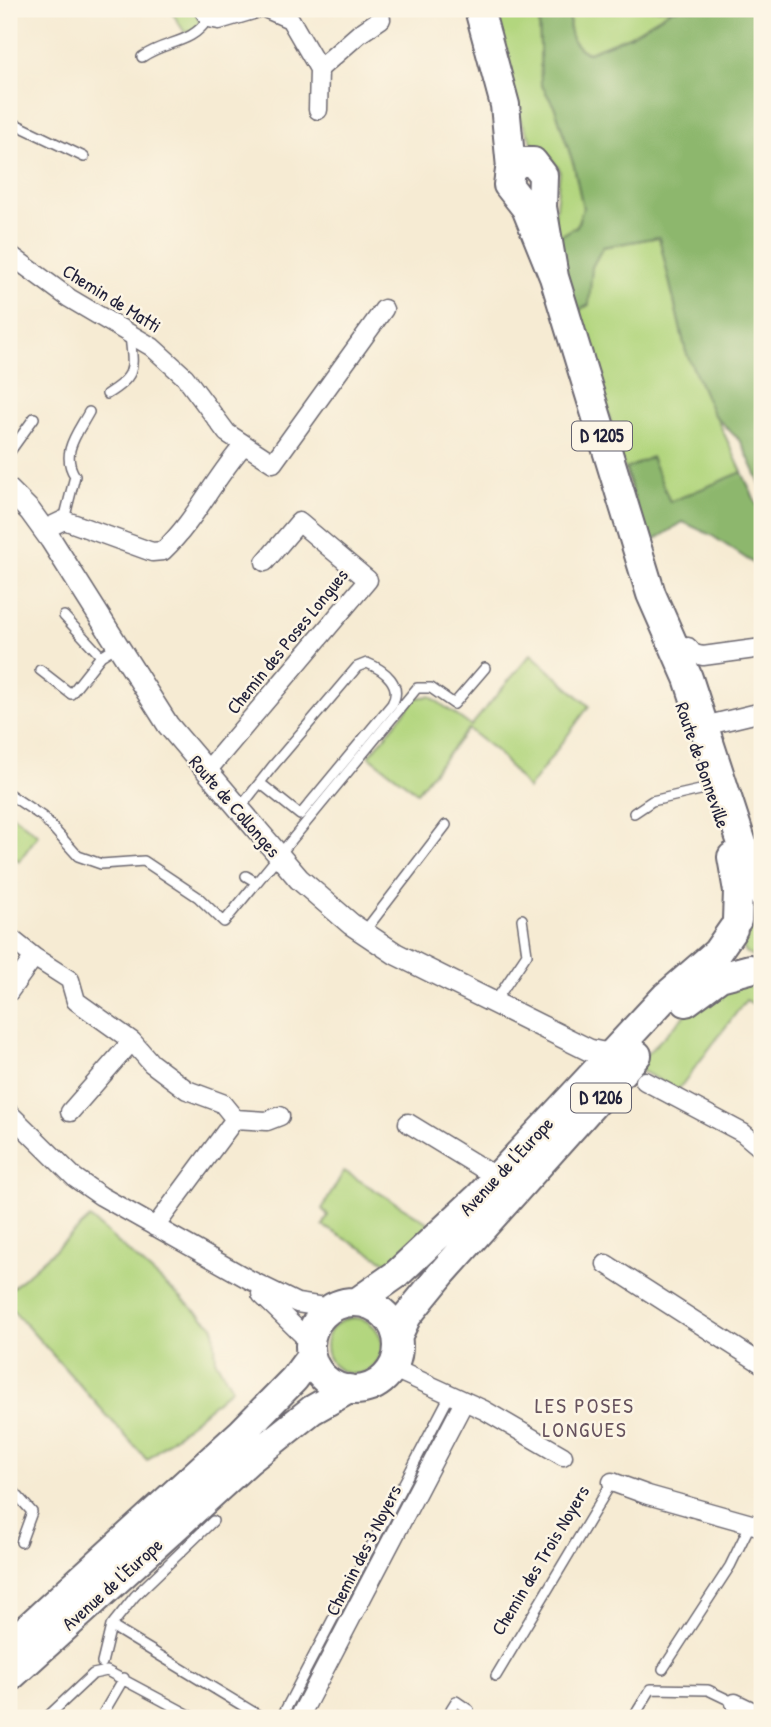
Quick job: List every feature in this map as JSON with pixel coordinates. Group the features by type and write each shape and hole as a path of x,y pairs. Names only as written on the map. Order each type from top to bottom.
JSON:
{"main road":[{"name":"Route de Bonneville","path":"479,9 554,277 657,612 666,654 736,872 734,952 756,970"},
{"name":"Route de Bonneville","path":"657,612 680,658 752,874 762,893"},
{"path":"735,822 762,860"},
{"path":"735,924 748,909 762,905"},
{"name":"Avenue de l'Europe","path":"344,1305 410,1263 498,1178 556,1112 674,989 717,952 735,924"},
{"name":"Avenue de l'Europe","path":"397,1337 407,1316 442,1273 584,1117 664,1023 713,981 734,971 756,970"},
{"path":"344,1305 383,1312 397,1337 398,1349 392,1368 377,1384 349,1389 325,1379 310,1349 316,1324 344,1305"},
{"name":"Avenue de l'Europe","path":"15,1635 242,1432 300,1372 310,1349"},
{"name":"Avenue de l'Europe","path":"9,1678 249,1460 312,1410 349,1389"}],"street":[{"path":"206,13 219,20 256,9"},
{"path":"268,9 290,19 319,69 318,110"},
{"path":"319,69 359,34 381,19"},
{"name":"Chemin de Matti","path":"9,254 69,298 152,347 185,377 228,433 273,463 384,309"},
{"path":"43,530 64,520 152,552 163,551 201,507 219,475 244,445"},
{"name":"Route de Collonges","path":"9,490 43,530 109,651 206,772 278,856 320,899 363,934 405,959 547,1031 593,1051 615,1052"},
{"name":"Chemin des Poses Longues","path":"206,772 368,580 299,522 265,562"},
{"path":"688,647 694,654 702,656 762,648"},
{"path":"704,726 762,712"},
{"path":"9,937 69,980 76,1001 132,1041 160,1070 187,1090 222,1103 235,1119 267,1121 280,1116"},
{"path":"9,992 34,957"},
{"name":"Route de Collonges","path":"547,1031 572,1051 580,1067 576,1081 556,1112"},
{"path":"70,1112 132,1041"},
{"path":"645,1081 735,1128 762,1149"},
{"path":"9,1113 75,1178 224,1268 297,1303 344,1305"},
{"path":"155,1227 235,1119"},
{"path":"408,1123 498,1178"},
{"path":"606,1264 762,1364"},
{"path":"224,1268 276,1306 310,1349"},
{"name":"Chemin des Trois Noyers","path":"392,1368 513,1426 563,1456"},
{"name":"Chemin des 3 Noyers","path":"299,1718 457,1398"},
{"name":"Chemin des Trois Noyers","path":"612,1482 648,1495 756,1525"},
{"path":"735,1703 762,1716"}],"lane":[{"path":"142,57 155,49 192,37 206,13"},
{"path":"9,121 85,157"},
{"path":"107,394 126,382 133,372 130,334"},
{"path":"64,520 75,477 68,465 68,451 89,412"},
{"path":"9,453 34,418"},
{"path":"40,670 71,694 109,651 64,616"},
{"path":"239,810 260,783 357,667 367,663 374,665 395,684 397,694 392,704 300,815 260,783"},
{"path":"9,794 43,817 78,856 101,863 144,861 198,897 224,922 417,688 431,688 454,704 485,668"},
{"path":"634,813 652,801 709,788"},
{"path":"363,934 446,825"},
{"path":"246,876 256,883"},
{"path":"493,1004 527,954 522,919"},
{"path":"281,1718 457,1398"},
{"name":"Chemin des Trois Noyers","path":"496,1676 612,1482"},
{"path":"9,1486 32,1512 21,1542"},
{"path":"102,1663 111,1626 135,1595 213,1521"},
{"name":"Chemin des Trois Noyers","path":"663,1669 756,1525"},
{"path":"111,1626 263,1718"},
{"path":"46,1718 93,1674 107,1671 195,1718"},
{"path":"104,1712 124,1678"},
{"path":"633,1718 651,1689 708,1690 735,1703"},
{"path":"451,1709 456,1701 469,1710"}],"green space":[{"path":"170,9 195,9 200,23 195,29 185,33"},
{"path":"489,9 539,9 541,84 555,108 574,166 583,208 577,226 552,241 560,170 547,153 536,150 514,107"},
{"path":"539,9 571,9 570,35 580,49 587,53 629,36 673,9 762,9 762,487 741,442 713,414 686,352 659,237 603,247 592,267 589,305 578,311 552,241 577,226 583,208 574,166 555,108 541,84"},
{"path":"571,9 673,9 629,36 587,53 580,49 570,35"},
{"path":"659,237 686,352 742,472 647,545 578,311 582,264 603,247"},
{"path":"651,457 670,502 742,472 758,507 762,569 711,535 683,522 647,545 626,469"},
{"path":"531,654 589,706 528,789 497,752 468,729 417,792 369,756 416,698 430,696 471,726"},
{"path":"9,812 38,835 19,861 9,853"},
{"path":"762,914 762,962 745,952 741,937 747,922"},
{"path":"744,983 761,993 762,1008 746,1000 678,1090 634,1067 705,995"},
{"path":"344,1171 430,1224 390,1264 323,1226 328,1215 322,1209"},
{"path":"90,1218 214,1327 216,1361 232,1388 147,1460 9,1306 9,1291"},
{"path":"354,1318 365,1320 374,1326 380,1335 380,1357 374,1366 365,1372 354,1374 343,1372 334,1366 328,1357 326,1346 328,1335 334,1326 343,1320"}],"district":[{"name":"LES POSES LONGUES","path":"585,1418"}]}
